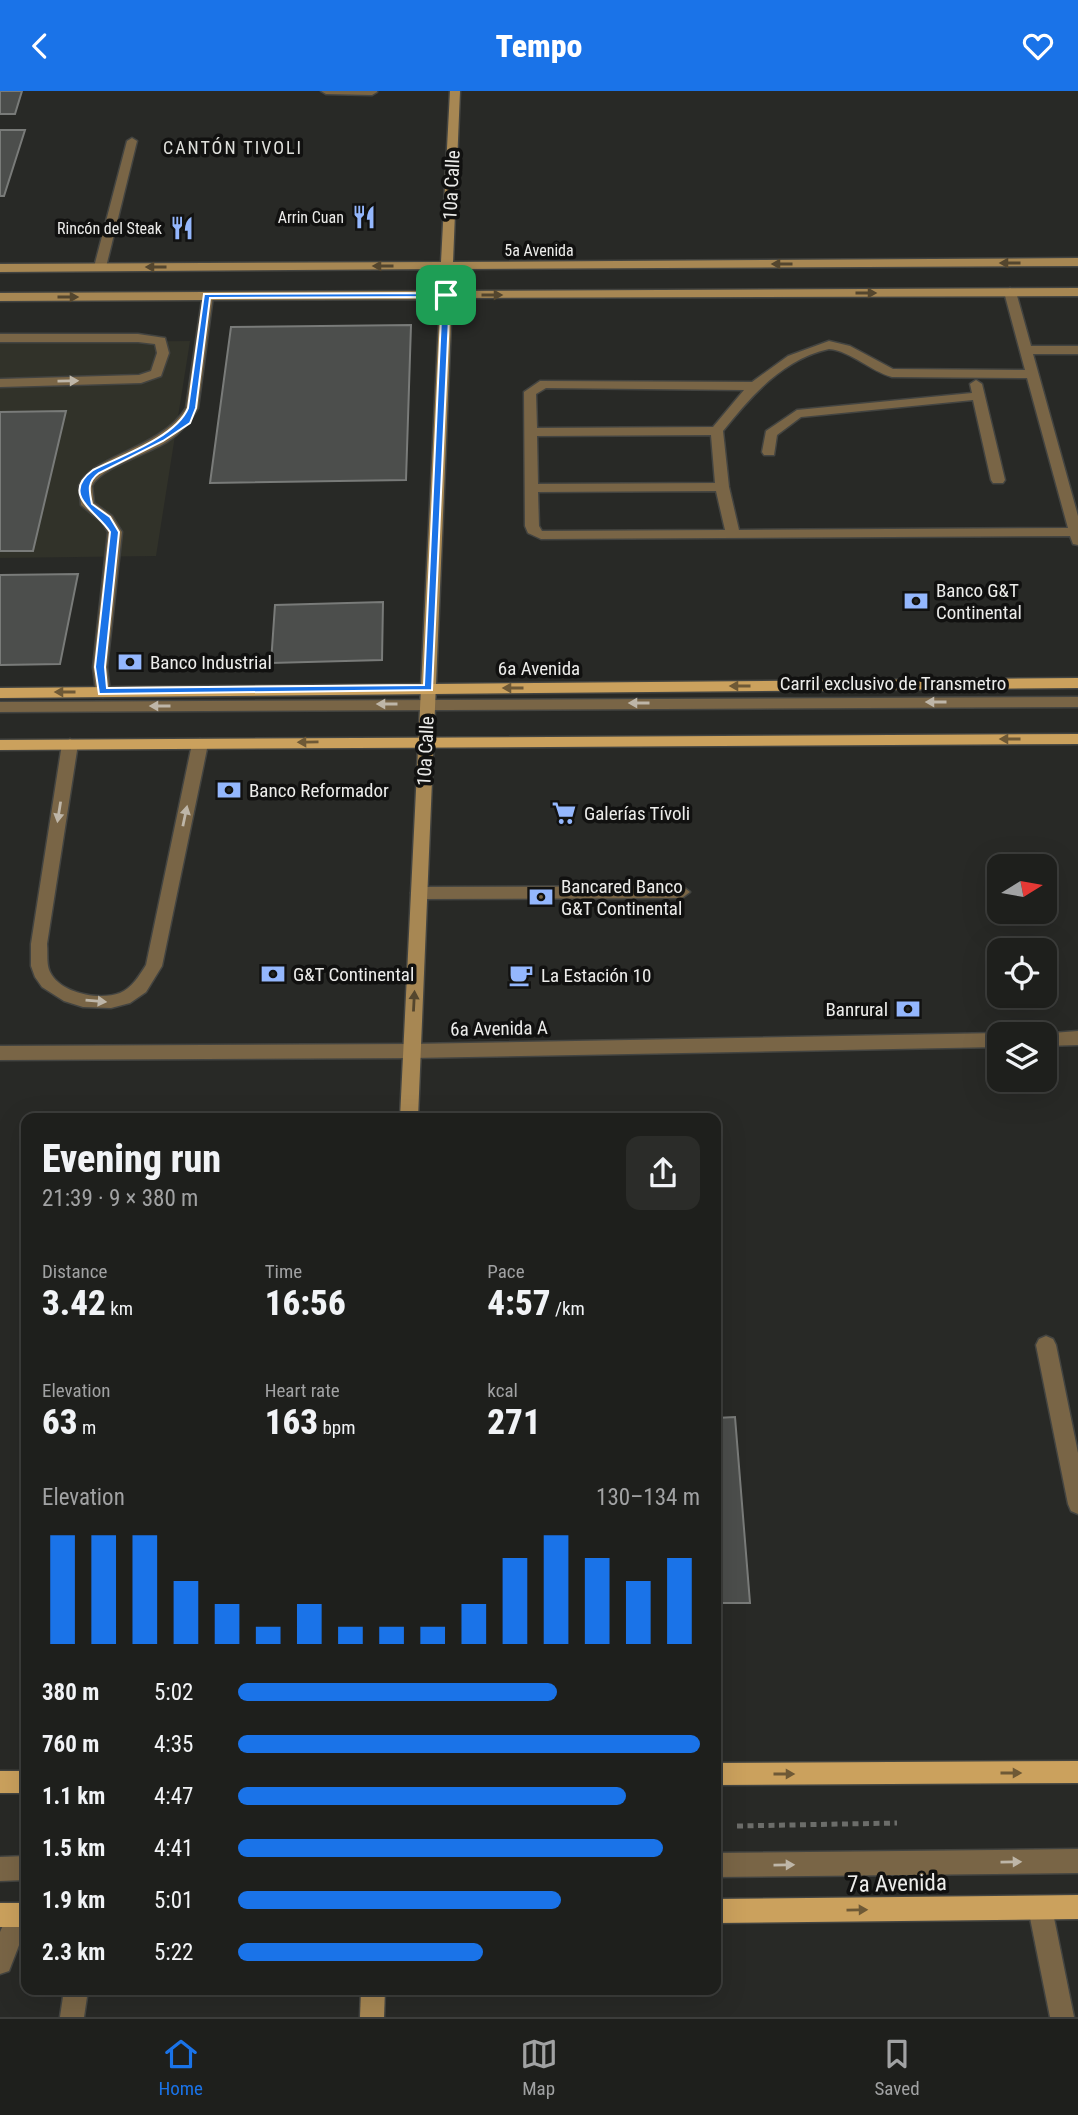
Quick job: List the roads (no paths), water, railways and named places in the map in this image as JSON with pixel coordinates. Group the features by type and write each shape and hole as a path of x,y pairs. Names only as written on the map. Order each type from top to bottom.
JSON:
{"main road":[{"name":"6a Avenida","path":"0,693 428,696 1078,683"},
{"path":"0,745 1078,739"},
{"path":"721,1774 1078,1772"},
{"path":"0,1782 21,1782"},
{"name":"7a Avenida","path":"721,1911 1078,1907"}],"street":[{"path":"326,91 372,92"},
{"name":"10a Calle","path":"409,1113 455,91"},
{"path":"100,267 132,141"},
{"path":"1073,262 1078,286"},
{"name":"5a Avenida","path":"0,268 1073,262"},
{"path":"754,386 544,384 530,391 532,526 535,533 1077,536 1010,292"},
{"path":"0,297 1078,292"},
{"path":"103,692 100,667 115,532 107,519 88,505 84,489 88,478 96,472 160,439 187,421 192,408 207,296"},
{"path":"0,338 138,338 161,341 163,353 157,373 141,379 0,383"},
{"path":"733,535 722,487 717,431 754,386 815,347 836,345 873,367 892,373 1033,374"},
{"path":"1026,350 1078,350"},
{"path":"974,374 998,480"},
{"path":"769,451 771,434 797,414 979,396"},
{"path":"530,432 717,431"},
{"path":"531,488 722,487"},
{"name":"Carril exclusivo de Transmetro","path":"0,707 428,696 708,702 1078,702"},
{"path":"70,744 39,944 40,971 57,991 90,1002 120,1002 136,992 154,966 200,744"},
{"path":"419,893 682,892"},
{"path":"1057,1039 1078,1038"},
{"name":"6a Avenida A","path":"0,1053 412,1051 987,1040"},
{"path":"1046,1345 1078,1504"},
{"path":"721,1865 1078,1861"},
{"path":"0,1869 21,1868"},
{"path":"1040,1908 1062,2017"},
{"path":"0,1962 15,1915"},
{"path":"72,2017 74,1995"},
{"path":"372,2017 373,1995"}],"place":[{"name":"Arrin Cuan","path":"364,217"},
{"name":"Rincón del Steak","path":"182,228"},
{"name":"Banco G&T Continental","path":"916,601"},
{"name":"Banco Industrial","path":"130,662"},
{"name":"Banco Reformador","path":"229,790"},
{"name":"Galerías Tívoli","path":"564,813"},
{"name":"Bancared Banco G&T Continental","path":"541,897"},
{"name":"G&T Continental","path":"273,974"},
{"name":"La Estación 10","path":"521,975"},
{"name":"Banrural","path":"908,1009"}],"district":[{"name":"CANTÓN TIVOLI","path":"233,148"}]}
